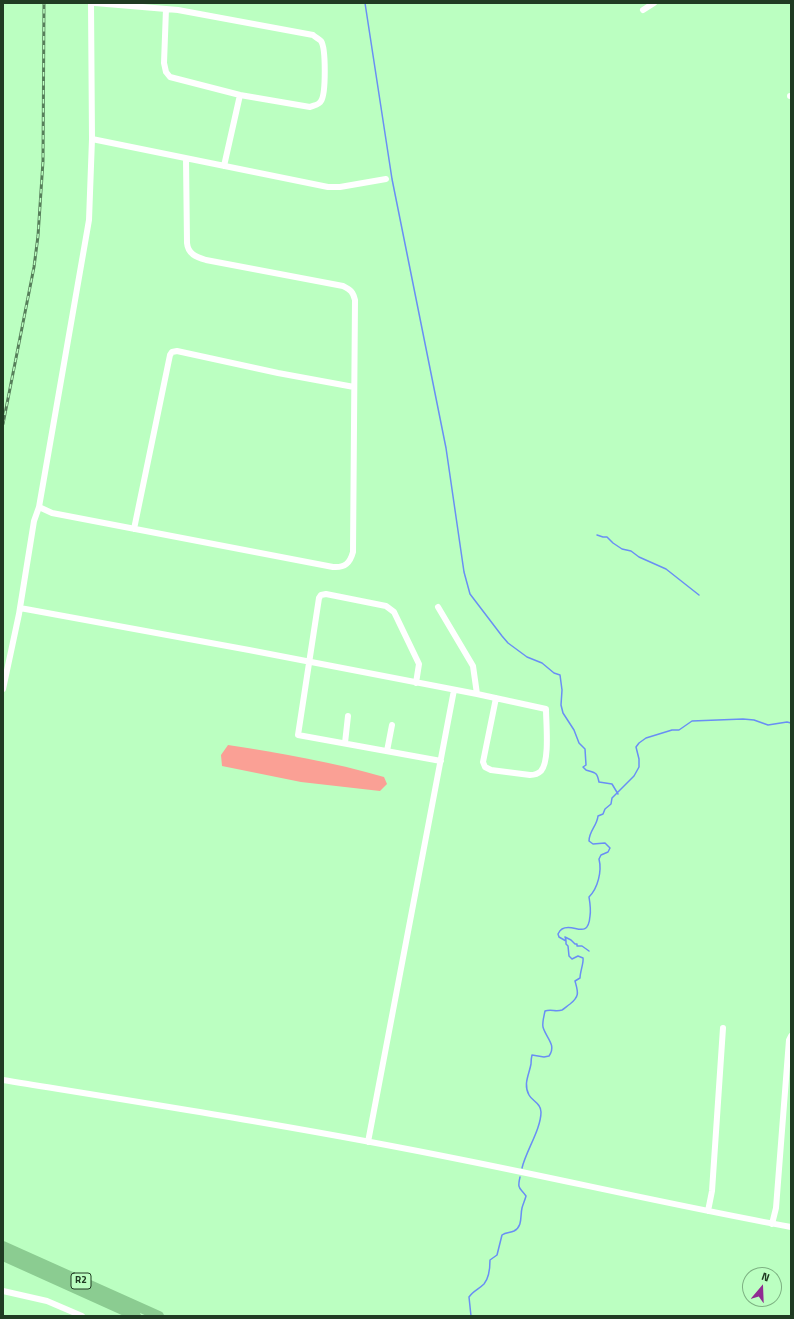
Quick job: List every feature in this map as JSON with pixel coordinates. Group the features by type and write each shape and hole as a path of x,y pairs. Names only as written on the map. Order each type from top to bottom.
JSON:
{"highway":[{"name":"R2","path":"3,1246 159,1316"},
{"name":"R2","path":"3,1256 136,1316"}],"street":[{"path":"3,689 20,608 34,521 39,507 89,220 92,139 91,3"},
{"path":"95,3 166,9 313,36 320,41 323,51 324,93 321,101 317,105 310,106 240,95 170,77 166,72 164,63 166,9"},
{"path":"643,10 654,3"},
{"path":"224,166 240,95"},
{"path":"92,139 328,187 340,187 386,179"},
{"path":"39,507 52,513 134,530 333,567 345,566 351,558 353,552 355,300 353,293 343,286 206,260 190,253 186,243 186,159"},
{"path":"134,530 160,400 172,352 177,351 278,373 354,387"},
{"path":"416,683 419,664 394,612 386,606 326,594 319,598 298,735 441,761"},
{"path":"438,607 474,666 477,694"},
{"path":"20,608 477,694 496,698 546,709 547,744 545,764 541,771 535,775 530,776 492,770 485,767 483,762 496,698"},
{"path":"368,1142 454,690"},
{"path":"345,743 348,716"},
{"path":"387,751 392,725"},
{"path":"708,1211 712,1191 723,1028"},
{"path":"772,1224 776,1208 789,1040 791,1036"},
{"path":"3,1080 183,1109 368,1142 500,1167 791,1227"},
{"path":"3,1291 47,1301 82,1316"}],"shaded area":[{"path":"228,745 326,762 384,777 387,784 380,791 301,782 222,766 221,755"}],"waterway":[{"path":"365,3 392,179 446,448 464,572 470,594 508,643 527,657 542,663 554,673 560,675 562,690 561,705 563,713 574,730 579,743 585,749 586,765 583,767 586,770 596,773 599,782 612,784 618,794"},
{"path":"597,535 607,537 622,549 631,551 639,557 666,569 699,595"},
{"path":"522,1168 539,1126 541,1112 540,1106 530,1097 526,1087 532,1055 544,1057 549,1056 552,1048 543,1027 545,1011 562,1010 575,999 577,996 575,981 580,978 583,962 583,958 578,956 572,959 569,956 566,941 559,937 558,934 561,929 566,927 583,929 586,928 589,923 589,897 597,884 600,869 599,859 601,855 608,852 610,848 605,843 593,844 589,841 589,837 598,816 603,814 605,809 611,804 612,798 634,776 639,767 636,747 646,738 672,730 679,730 692,721 743,719 754,720 768,725 787,722 791,723"},
{"path":"566,940 565,937 577,944 577,946 582,946 589,951"},
{"path":"471,1316 469,1297 486,1282 490,1260 497,1255 502,1235 514,1231 520,1224 522,1208 526,1196 519,1186 520,1177"}],"railway":[{"path":"3,424 34,267 38,236 43,161 44,3"}]}
